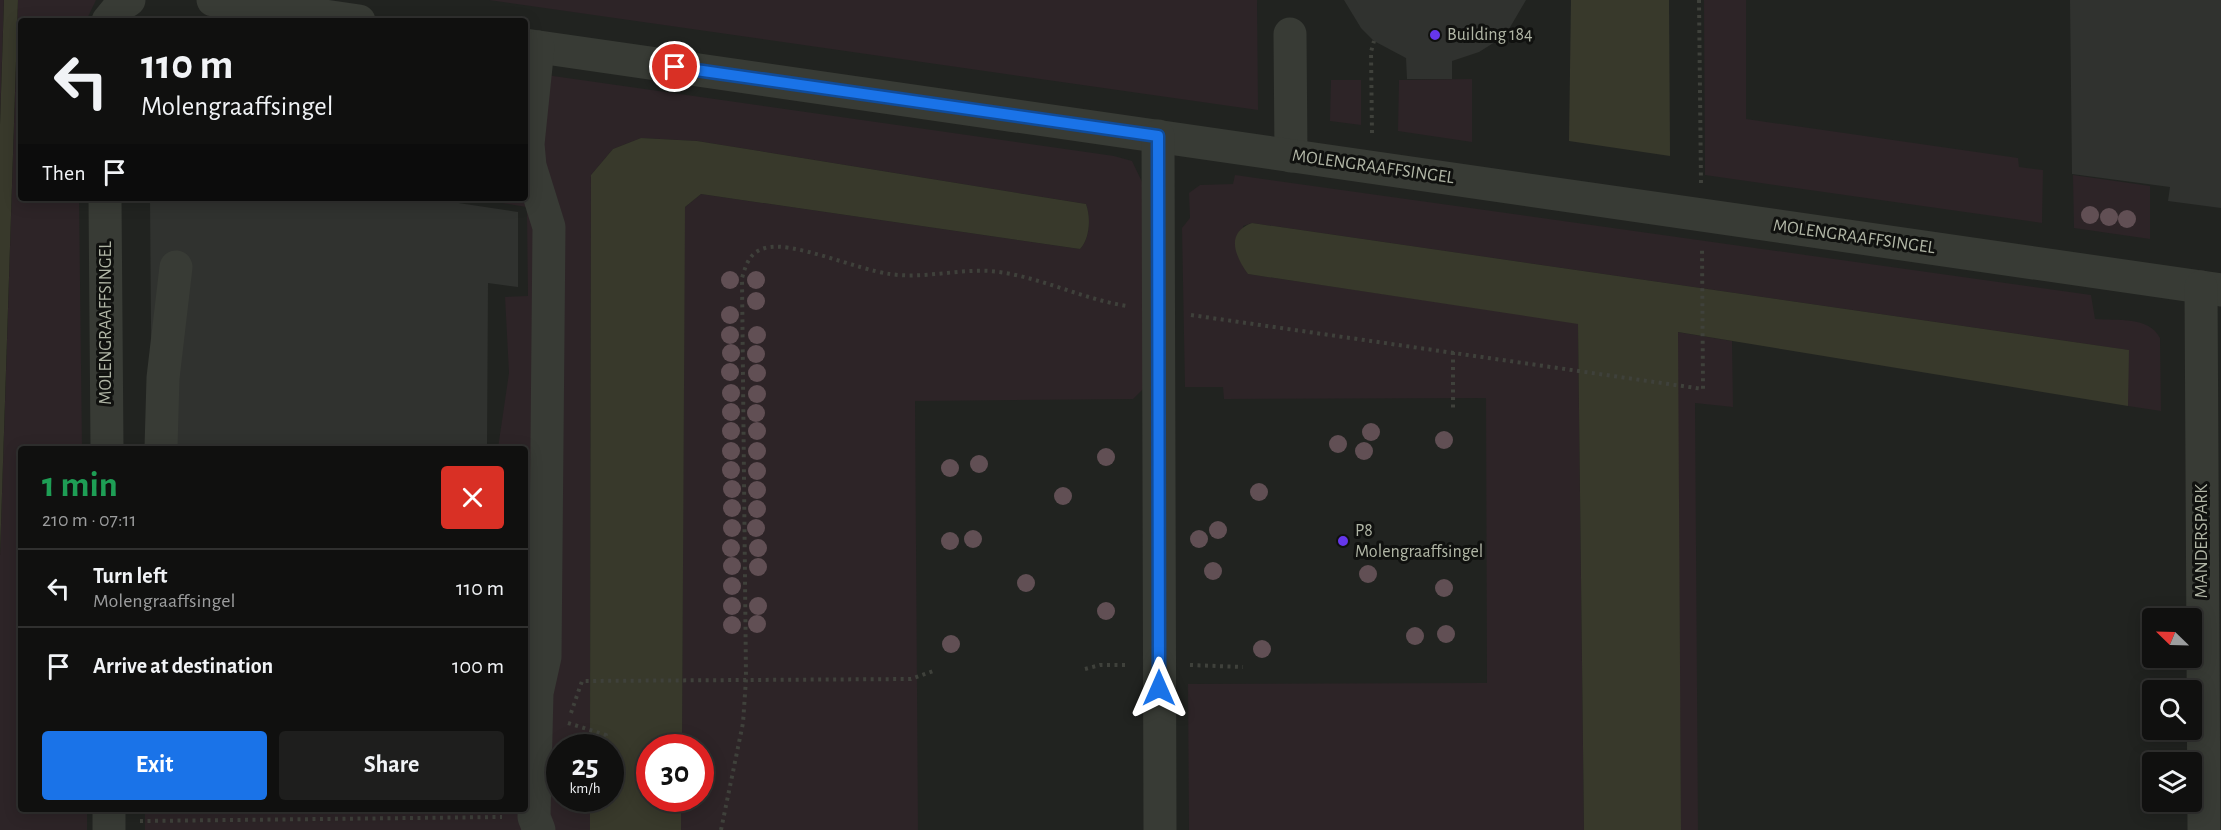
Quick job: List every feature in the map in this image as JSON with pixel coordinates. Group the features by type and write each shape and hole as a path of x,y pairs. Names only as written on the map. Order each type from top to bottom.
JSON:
{"street":[{"path":"110,18 121,5 129,0"},
{"path":"213,0 338,18"},
{"path":"1290,34 1291,156"},
{"path":"531,46 528,144 533,177 549,227 545,657 537,693 536,823"},
{"name":"MOLENGRAAFFSINGEL","path":"531,46 2211,289"},
{"path":"1158,136 1160,830"},
{"name":"MOLENGRAAFFSINGEL","path":"105,201 107,446"},
{"path":"161,446 163,378 176,267"},
{"name":"MANDERSPARK","path":"2204,830 2211,289"}],"path":[{"path":"721,830 743,723 746,679 742,278 746,264 754,252 768,247 781,247 891,275 989,271 1076,294 1158,311 1703,389 1700,0"},
{"path":"1372,115 1371,52 1374,41"},
{"path":"1453,352 1453,408"},
{"path":"1085,669 1100,665 1125,665"},
{"path":"564,733 582,681 911,679 933,670"},
{"path":"568,722 603,734"},
{"path":"109,820 536,823"}],"shaded area":[{"path":"0,0 4,0 0,124"},
{"path":"4,0 18,0 0,556 0,124"},
{"path":"18,0 96,0 87,18 18,18 18,201 79,201 82,446 18,446 18,812 87,812 87,830 0,830 0,556"},
{"path":"52,0 2221,0 2221,830 37,830 37,812 528,812 528,446 43,446 48,201 528,201 528,18 51,18"},
{"path":"489,0 1257,0 1258,110"},
{"path":"1571,0 1669,0 1670,156 1569,141"},
{"path":"1704,0 1746,0 1746,119 2018,158 2019,167 2043,170 2042,223 1705,175"},
{"path":"528,72 1114,156 1132,161 1143,184 1143,389 1133,399 915,401 918,830 681,830 681,812 714,812 714,734 682,734 684,208 701,194 1080,249 1086,240 1089,228 1086,204 697,141 641,138 613,149 591,175 590,734 546,734 546,812 590,812 590,830 145,830 145,812 528,812 528,446 498,446 509,373 505,297 528,296 527,207 490,201 528,201"},
{"path":"1472,79 1472,142 1398,131 1399,80"},
{"path":"1331,80 1361,80 1361,125 1330,121"},
{"path":"641,138 697,141 1086,204 1089,215 1086,240 1080,249 701,194 685,207 682,734 636,734 636,812 681,812 681,830 590,830 590,812 624,812 624,734 590,734 591,175 613,149"},
{"path":"1235,175 2091,295 2095,319 2140,323 2155,331 2160,338 2161,411 2128,406 2128,350 1252,223 1243,226 1248,274 1578,323 1584,830 1189,830 1188,684 1487,683 1486,398 1224,399 1223,387 1185,387 1182,228 1190,218 1189,193 1200,185 1233,184"},
{"path":"2073,175 2150,186 2150,239 2074,228"},
{"path":"1252,223 2129,350 2128,406 1678,332 1681,830 1584,830 1578,324 1248,274 1236,253 1235,239 1244,227"},
{"path":"1677,332 1732,341 1733,407 1695,403 1698,830 1681,830"}],"building":[{"name":"Building 184","path":"1344,0 1526,0 1509,29 1495,42 1479,52 1452,61 1452,79 1407,79 1406,58 1374,41 1361,28"},
{"path":"2070,0 2221,0 2221,208 2168,201 2170,187 2072,174"},
{"path":"150,201 445,201 518,212 518,287 488,283 487,446 152,446"}],"place":[{"name":"Building 184","path":"1435,35"},
{"name":"P8 Molengraaffsingel","path":"1343,541"}],"route":[{"path":"675,67 1158,136 1159,688"}]}
